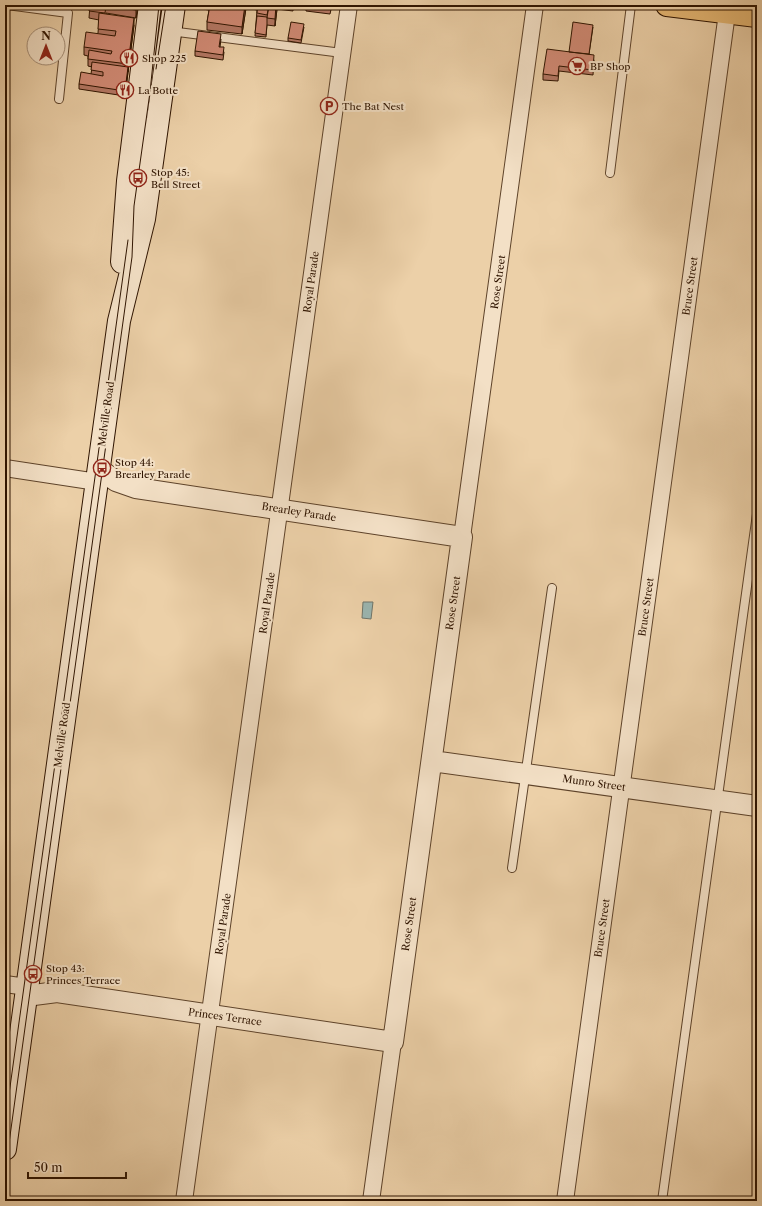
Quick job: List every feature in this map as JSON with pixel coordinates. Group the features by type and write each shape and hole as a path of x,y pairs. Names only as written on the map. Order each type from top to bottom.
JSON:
{"highway":[{"path":"667,5 702,7 728,13 757,16"}],"main road":[{"name":"Melville Road","path":"119,321 144,219 174,5"},
{"name":"Melville Road","path":"5,1149 119,321 128,182 145,17"}],"street":[{"name":"Royal Parade","path":"184,1201 349,5"},
{"name":"Rose Street","path":"371,1201 535,5"},
{"name":"Bruce Street","path":"564,1201 728,13"},
{"name":"Brearley Parade","path":"5,468 97,482 116,480 136,488 462,537"},
{"name":"Munro Street","path":"432,761 757,806"},
{"name":"Princes Terrace","path":"5,984 393,1042"}],"lane":[{"path":"8,5 68,13 59,99"},
{"path":"610,173 631,5"},
{"path":"170,30 342,53"},
{"path":"662,1201 757,514"},
{"path":"512,868 552,588"}],"water":[{"path":"363,602 373,602 371,619 362,618"}],"building":[{"path":"90,5 137,5 136,10 106,6 105,13 89,11"},
{"path":"210,5 245,5 242,27 207,22"},
{"path":"258,5 269,5 267,15 257,13"},
{"path":"269,5 276,5 275,19 267,18"},
{"path":"306,5 331,5 330,9"},
{"path":"99,13 134,18 128,64 88,59 89,50 111,54 112,51 84,47 86,32 115,36 116,31 98,29"},
{"path":"257,16 267,17 266,35 255,33"},
{"path":"291,22 304,24 301,40 288,38"},
{"path":"573,22 593,25 589,54 569,52"},
{"path":"198,31 221,34 219,47 224,47 223,55 195,51"},
{"path":"547,49 594,55 593,70 559,66 558,76 543,74"},
{"path":"92,62 128,67 125,91 79,84 81,72 103,76 103,72 91,70"}],"tram line":[{"path":"5,1172 132,257 134,206 150,92 159,5"},
{"path":"156,69 166,5"},
{"path":"5,1123 128,240"}],"place":[{"name":"Shop 225","path":"129,58"},
{"name":"BP Shop","path":"577,66"},
{"name":"La Botte","path":"125,90"},
{"name":"The Bat Nest","path":"329,106"},
{"name":"Stop 45: Bell Street","path":"138,178"},
{"name":"Stop 44: Brearley Parade","path":"102,468"},
{"name":"Stop 43: Princes Terrace","path":"33,974"}]}
